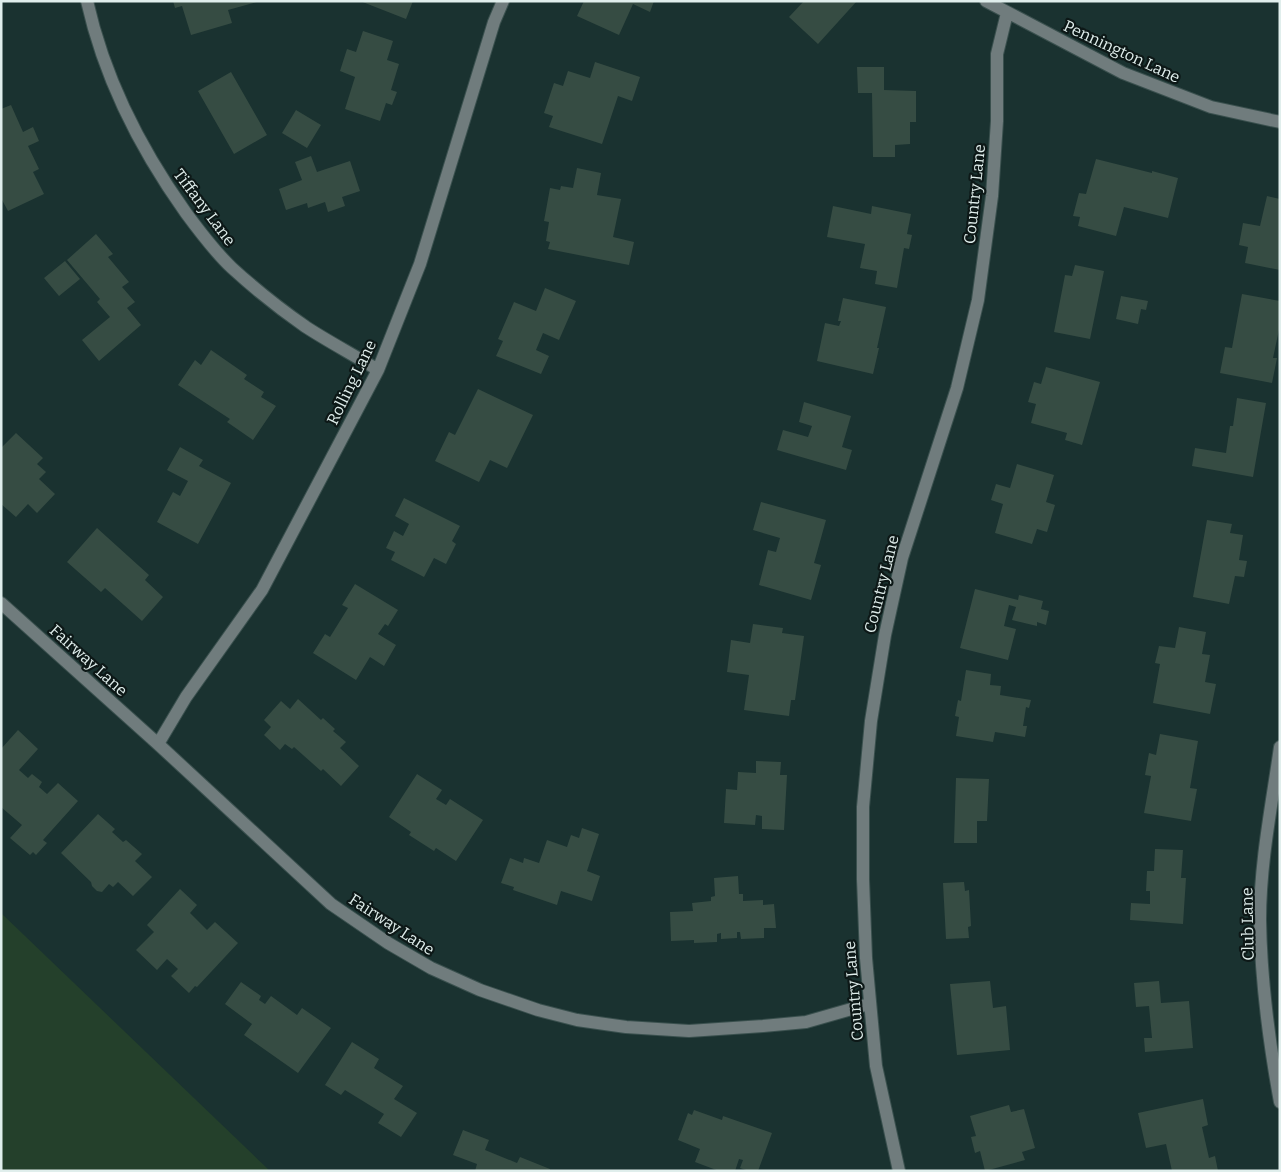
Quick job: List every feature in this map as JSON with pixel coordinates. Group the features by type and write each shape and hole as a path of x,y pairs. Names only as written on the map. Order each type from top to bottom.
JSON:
{"street":[{"name":"Tiffany Lane","path":"87,1 104,58 118,95 146,153 198,230 231,266 272,301 307,327 378,370"},
{"name":"Rolling Lane","path":"158,744 186,697 262,590 378,370 420,264 494,22 503,1"},
{"name":"Pennington Lane","path":"986,1 1123,73 1170,93 1211,107 1280,122"},
{"name":"Country Lane","path":"899,1171 876,1066 869,1004 865,928 863,816 870,721 884,635 902,558 956,388 978,300 992,196 997,54 1007,13"},
{"name":"Fairway Lane","path":"1,603 158,744 331,904 388,944 431,968 480,990 538,1010 577,1020 626,1027 689,1031 806,1022 869,1004"},
{"name":"Club Lane","path":"1280,747 1263,868 1260,920 1269,1032 1280,1102"}],"green space":[{"path":"1,913 270,1171 1,1171"}],"building":[{"path":"173,1 257,2 228,10 232,23 191,35 182,6 175,8"},
{"path":"360,1 413,1 406,19"},
{"path":"584,1 654,1 650,12 633,4 619,35 577,16"},
{"path":"804,1 857,1 818,44 789,17"},
{"path":"363,31 393,41 387,60 399,64 391,90 397,92 392,105 386,103 380,121 345,109 355,77 340,71 347,49 356,52"},
{"path":"595,62 640,77 632,101 618,96 602,144 549,127 553,116 544,113 554,83 563,86 568,71 590,78"},
{"path":"857,67 884,67 884,90 916,91 916,122 910,122 910,144 895,145 895,157 873,157 872,93 858,93"},
{"path":"231,72 267,135 234,154 198,91"},
{"path":"11,105 23,132 33,127 39,141 28,146 39,169 33,172 44,194 8,211 1,198 1,109"},
{"path":"296,110 321,125 307,148 282,133"},
{"path":"311,156 317,172 350,161 360,191 342,197 345,206 328,212 325,202 308,208 307,203 286,210 279,189 302,180 295,162"},
{"path":"1096,159 1178,178 1168,218 1124,207 1116,236 1078,226 1080,217 1073,216 1079,193 1086,194"},
{"path":"577,168 601,173 597,195 621,199 613,237 634,242 629,265 548,249 550,242 546,241 549,222 544,221 550,188 560,190 561,186 573,188"},
{"path":"1267,196 1280,199 1280,270 1245,263 1248,247 1239,245 1243,223 1260,226"},
{"path":"833,206 871,214 872,206 911,214 907,234 912,235 909,249 904,248 897,288 875,284 877,271 860,268 865,244 827,237"},
{"path":"96,234 113,254 108,257 129,282 122,287 135,302 127,308 141,325 99,361 82,340 110,317 97,302 100,299 67,260"},
{"path":"65,261 80,279 59,296 44,278"},
{"path":"1075,265 1104,271 1090,339 1054,332 1065,275 1072,276"},
{"path":"545,288 576,301 559,340 543,333 536,350 549,356 541,374 496,356 503,341 498,339 514,302 536,311"},
{"path":"1242,294 1280,301 1280,325 1273,358 1277,358 1272,383 1220,373 1225,347 1232,348"},
{"path":"1121,296 1148,301 1146,310 1141,309 1138,324 1116,319"},
{"path":"843,298 886,307 873,374 817,361 825,323 839,326 841,321 838,321"},
{"path":"211,350 247,375 244,379 264,392 261,397 276,406 253,440 227,422 230,419 178,385 195,360 201,365"},
{"path":"1046,367 1100,382 1082,445 1065,440 1067,433 1031,423 1036,404 1028,402 1034,382 1041,384"},
{"path":"478,389 533,415 507,468 490,460 479,482 435,461 449,432 455,435"},
{"path":"1237,398 1266,403 1253,477 1192,466 1195,448 1226,453 1230,426 1233,426"},
{"path":"804,402 851,416 842,447 852,450 846,470 777,450 783,430 808,437 812,426 799,422"},
{"path":"16,433 43,458 37,464 46,472 39,479 55,494 37,513 28,504 16,517 1,504 1,448"},
{"path":"180,447 203,460 199,466 231,483 198,544 157,522 173,492 180,496 188,481 167,470"},
{"path":"1017,464 1054,475 1046,502 1055,505 1047,532 1037,529 1032,544 995,533 1003,504 991,500 996,484 1010,488"},
{"path":"404,498 460,526 452,541 456,544 446,564 434,558 424,577 391,560 395,552 386,548 394,531 403,536 409,524 395,516"},
{"path":"761,502 826,520 814,563 821,565 811,600 759,585 768,550 776,552 780,538 753,530"},
{"path":"1207,520 1232,524 1230,533 1243,535 1239,560 1247,561 1244,577 1235,576 1229,604 1193,597"},
{"path":"97,528 149,575 145,580 163,597 142,621 105,588 101,592 67,562"},
{"path":"355,584 398,610 388,626 385,624 378,634 396,645 384,666 370,657 356,680 313,653 325,634 330,637 348,608 342,605"},
{"path":"975,589 1018,600 1019,595 1043,601 1041,609 1049,611 1046,625 1037,622 1037,626 1012,620 1016,607 1009,605 1004,626 1016,629 1008,660 960,648"},
{"path":"753,624 783,628 782,633 804,636 795,700 791,700 789,716 744,710 749,675 727,672 731,640 750,643"},
{"path":"1179,627 1206,632 1202,654 1210,655 1205,682 1216,684 1210,714 1153,703 1160,664 1155,663 1159,646 1175,648"},
{"path":"966,670 991,674 990,685 1001,686 1000,695 1031,700 1029,708 1026,707 1023,726 1027,726 1025,737 995,732 993,742 956,736 959,717 955,716 958,700 961,701"},
{"path":"298,699 321,720 323,718 335,729 333,731 346,742 340,748 359,766 341,786 323,769 321,771 294,747 292,749 285,744 280,750 264,735 271,727 264,720 281,701 290,709"},
{"path":"18,730 38,749 19,770 28,778 32,774 42,782 39,787 47,794 58,783 78,801 43,840 47,843 36,855 33,852 30,855 10,838 22,825 1,807 1,749"},
{"path":"1160,734 1198,741 1190,788 1197,789 1191,821 1144,813 1151,776 1145,775 1149,753 1156,755"},
{"path":"756,761 781,762 780,775 787,775 784,830 762,829 762,816 756,815 755,825 724,823 726,789 737,790 738,772 756,773"},
{"path":"417,774 442,790 436,799 446,805 450,799 483,820 456,861 436,848 434,851 409,835 411,832 389,817"},
{"path":"956,778 989,779 987,821 977,821 977,843 954,843"},
{"path":"98,814 115,829 112,832 123,842 126,840 142,854 135,861 152,877 133,896 118,882 113,887 109,884 102,892 97,891 91,882 61,853"},
{"path":"582,828 599,834 587,871 600,876 592,901 561,891 557,905 513,890 514,887 501,883 510,858 523,863 524,858 539,863 547,840 567,847 571,835 579,838"},
{"path":"1155,849 1183,850 1181,878 1186,878 1183,924 1130,920 1131,903 1150,904 1150,891 1146,891 1147,871 1154,871"},
{"path":"738,876 739,894 743,894 743,901 763,900 763,905 774,904 776,928 764,928 764,938 741,939 740,932 737,932 737,938 721,939 721,933 717,934 717,942 671,941 670,912 693,911 692,903 711,901 711,897 715,896 714,878"},
{"path":"964,882 965,891 969,890 971,926 968,927 969,938 946,939 943,883"},
{"path":"180,889 197,905 190,913 207,930 215,922 238,943 197,987 195,986 189,993 171,976 178,969 167,959 157,970 136,950 154,932 147,925"},
{"path":"990,981 993,1008 1006,1006 1010,1050 957,1055 950,984"},
{"path":"1159,981 1161,1003 1189,1001 1193,1048 1145,1052 1144,1038 1152,1038 1149,1006 1136,1007 1134,983"},
{"path":"241,982 261,996 259,1000 265,1004 271,996 297,1015 302,1008 331,1028 298,1073 244,1035 252,1024 225,1004"},
{"path":"352,1042 379,1059 374,1068 403,1086 394,1099 417,1113 401,1137 378,1123 384,1114 345,1090 341,1095 325,1085"},
{"path":"1203,1099 1208,1125 1202,1127 1209,1158 1215,1156 1218,1171 1172,1171 1166,1144 1146,1148 1138,1113"},
{"path":"1009,1105 1011,1112 1024,1109 1035,1148 1022,1152 1025,1160 985,1171 980,1151 975,1153 971,1137 976,1136 970,1116"},
{"path":"694,1110 722,1120 723,1116 772,1133 758,1171 740,1168 743,1160 739,1159 735,1171 719,1171 695,1162 700,1149 678,1140 688,1113 692,1115"},
{"path":"463,1130 489,1140 485,1150 517,1163 520,1157 550,1169 550,1171 475,1171 477,1164 453,1155"}]}
